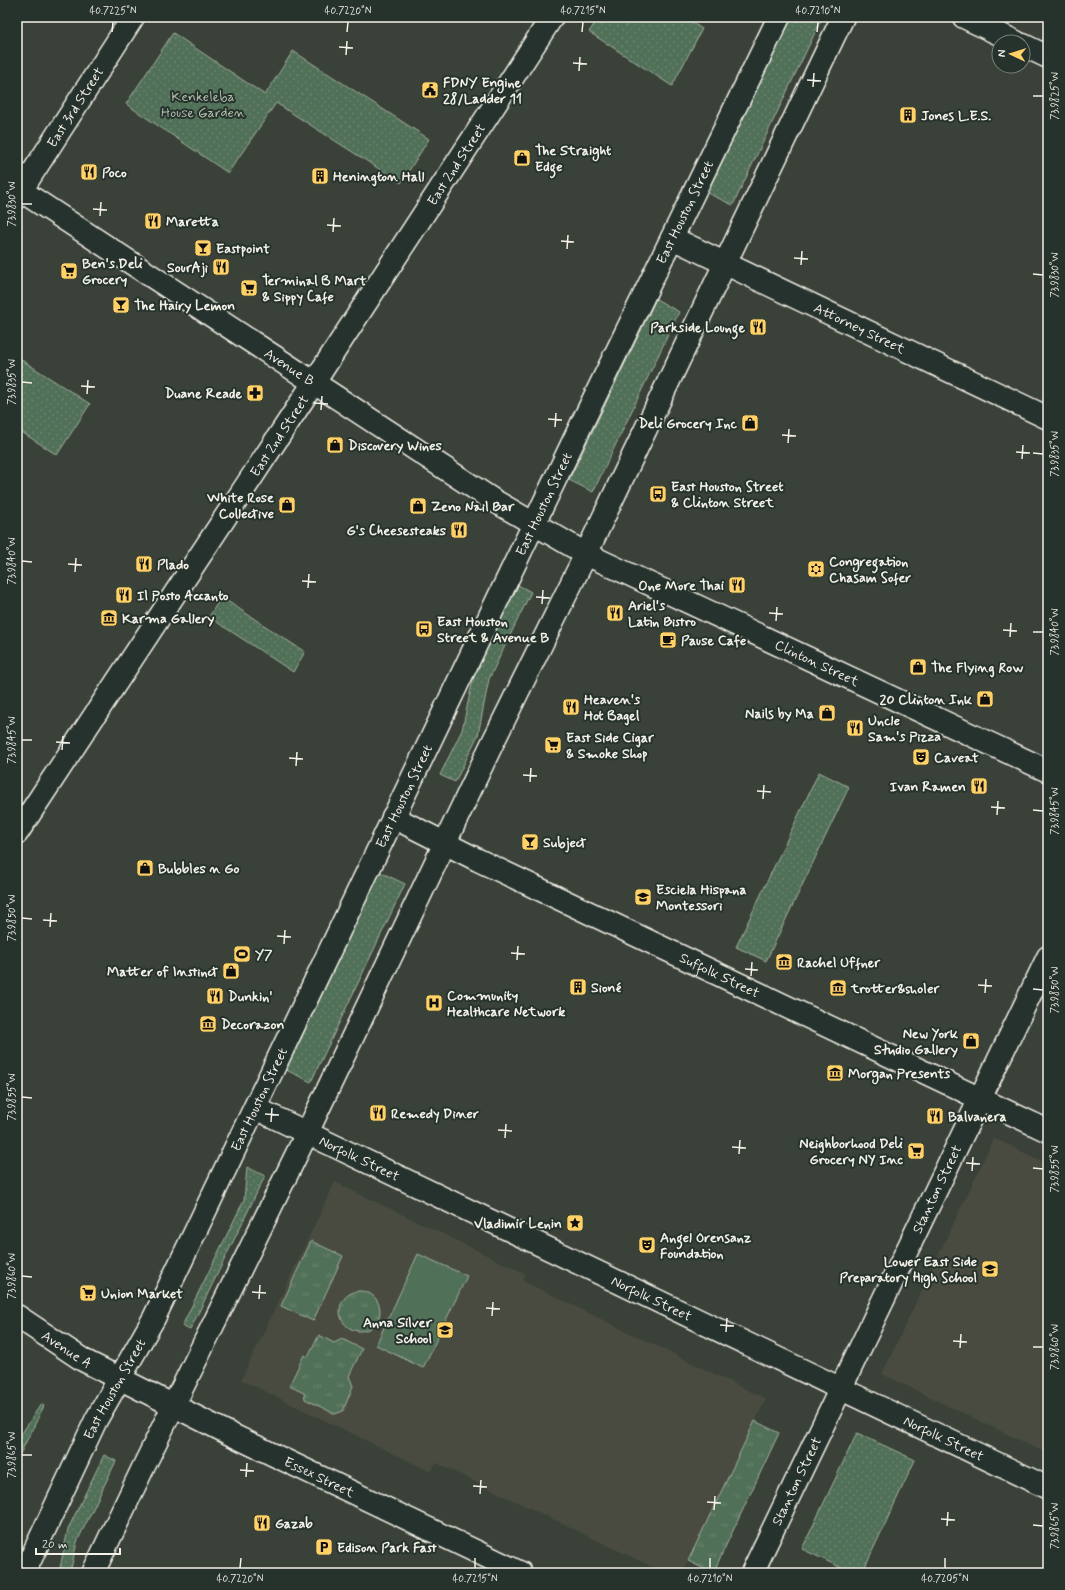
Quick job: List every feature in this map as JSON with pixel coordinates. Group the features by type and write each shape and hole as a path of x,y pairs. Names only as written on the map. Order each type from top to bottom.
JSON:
{"street":[{"name":"East 3rd Street","path":"18,192 133,17"},
{"name":"East 2nd Street","path":"17,833 314,383 552,17"},
{"name":"East Houston Street","path":"24,1573 96,1420 154,1318 393,817 779,17"},
{"path":"93,1573 307,1133 843,17"},
{"path":"964,17 999,34"},
{"path":"1031,50 1048,58"},
{"name":"Avenue B","path":"18,192 534,525 586,554"},
{"name":"Attorney Street","path":"672,238 1048,418"},
{"name":"Clinton Street","path":"586,554 1048,771"},
{"name":"Suffolk Street","path":"393,817 1048,1131"},
{"name":"Stanton Street","path":"752,1573 1048,956"},
{"name":"Norfolk Street","path":"255,1108 1048,1488"},
{"name":"Avenue A","path":"17,1316 83,1360 119,1378"},
{"name":"Essex Street","path":"119,1378 521,1573"}],"shaded area":[{"name":"Lower East Side Preparatory High School","path":"994,1138 1048,1164 1048,1454 882,1374"},
{"name":"Anna Silver School","path":"335,1182 526,1274 523,1281 766,1399 682,1573 665,1573 436,1463 431,1472 241,1380"}],"green space":[{"path":"599,17 684,17 702,29 672,86 589,32"},
{"path":"791,17 816,17 821,20 733,205 707,193"},
{"name":"Kenkeleba House Garden","path":"173,33 265,95 293,51 429,139 401,183 276,103 228,173 126,104"},
{"path":"656,299 679,312 593,492 569,480"},
{"path":"17,357 90,404 57,455 17,429"},
{"path":"518,585 531,592 489,679 478,735 455,782 440,775 462,730 474,675"},
{"path":"221,597 305,652 293,672 209,617"},
{"path":"819,772 849,787 766,961 736,947"},
{"path":"380,872 405,884 311,1082 286,1070"},
{"path":"247,1167 265,1176 190,1330 182,1326 244,1200"},
{"path":"311,1241 343,1256 313,1321 281,1306"},
{"path":"418,1254 467,1276 423,1368 376,1345"},
{"path":"360,1291 368,1293 374,1297 378,1303 380,1311 378,1319 374,1325 368,1329 360,1331 352,1329 346,1325 342,1319 340,1311 342,1303 346,1297 352,1293"},
{"path":"319,1335 334,1343 342,1339 362,1349 349,1376 353,1386 343,1411 335,1414 305,1399 304,1393 289,1386 304,1355 308,1357"},
{"path":"41,1404 44,1406 17,1460 17,1441"},
{"path":"755,1421 779,1433 713,1573 688,1561"},
{"path":"857,1433 915,1460 862,1573 852,1573 802,1549"},
{"path":"104,1455 116,1461 77,1542 70,1573 59,1573 68,1529"}],"place":[{"name":"FDNY Engine 28/Ladder 11","path":"430,90"},
{"name":"Jones L.E.S.","path":"908,115"},
{"name":"The Straight Edge","path":"522,158"},
{"name":"Poco","path":"89,172"},
{"name":"Henington Hall","path":"320,176"},
{"name":"Maretta","path":"153,221"},
{"name":"Eastpoint","path":"203,248"},
{"name":"SourAji","path":"221,267"},
{"name":"Ben's Deli Grocery","path":"69,271"},
{"name":"Terminal B Mart & Sippy Cafe","path":"249,288"},
{"name":"The Hairy Lemon","path":"121,305"},
{"name":"Parkside Lounge","path":"758,327"},
{"name":"Duane Reade","path":"255,393"},
{"name":"Deli Grocery Inc","path":"750,423"},
{"name":"Discovery Wines","path":"335,445"},
{"name":"East Houston Street & Clinton Street","path":"658,494"},
{"name":"White Rose Collective","path":"287,505"},
{"name":"Zeno Nail Bar","path":"418,506"},
{"name":"G's Cheesesteaks","path":"459,530"},
{"name":"Plado","path":"144,564"},
{"name":"Congregation Chasam Sofer","path":"816,569"},
{"name":"One More Thai","path":"737,585"},
{"name":"Il Posto Accanto","path":"124,595"},
{"name":"Ariel's Latin Bistro","path":"615,613"},
{"name":"Karma Gallery","path":"109,618"},
{"name":"East Houston Street & Avenue B","path":"424,629"},
{"name":"Pause Cafe","path":"668,640"},
{"name":"The Flying Row","path":"918,667"},
{"name":"20 Clinton Ink","path":"985,699"},
{"name":"Heaven's Hot Bagel","path":"571,707"},
{"name":"Nails by Ma","path":"827,713"},
{"name":"Uncle Sam's Pizza","path":"855,728"},
{"name":"East Side Cigar & Smoke Shop","path":"553,745"},
{"name":"Caveat","path":"921,757"},
{"name":"Ivan Ramen","path":"979,786"},
{"name":"Subject","path":"530,842"},
{"name":"Bubbles n Go","path":"145,868"},
{"name":"Esciela Hispana Montessori","path":"643,897"},
{"name":"Y7","path":"242,954"},
{"name":"Rachel Uffner","path":"784,962"},
{"name":"Matter of Instinct","path":"231,971"},
{"name":"Sioné","path":"578,987"},
{"name":"trotter&sholer","path":"838,988"},
{"name":"Dunkin'","path":"215,996"},
{"name":"Community Healthcare Network","path":"434,1003"},
{"name":"Decorazon","path":"208,1024"},
{"name":"New York Studio Gallery","path":"971,1041"},
{"name":"Morgan Presents","path":"835,1073"},
{"name":"Remedy Diner","path":"378,1113"},
{"name":"Balvanera","path":"935,1116"},
{"name":"Neighborhood Deli Grocery NY Inc","path":"916,1151"},
{"name":"Vladimir Lenin","path":"575,1223"},
{"name":"Angel Orensanz Foundation","path":"647,1245"},
{"name":"Lower East Side Preparatory High School","path":"990,1269"},
{"name":"Union Market","path":"88,1293"},
{"name":"Anna Silver School","path":"445,1330"},
{"name":"Gazab","path":"262,1523"},
{"name":"Edison Park Fast","path":"324,1547"}]}
